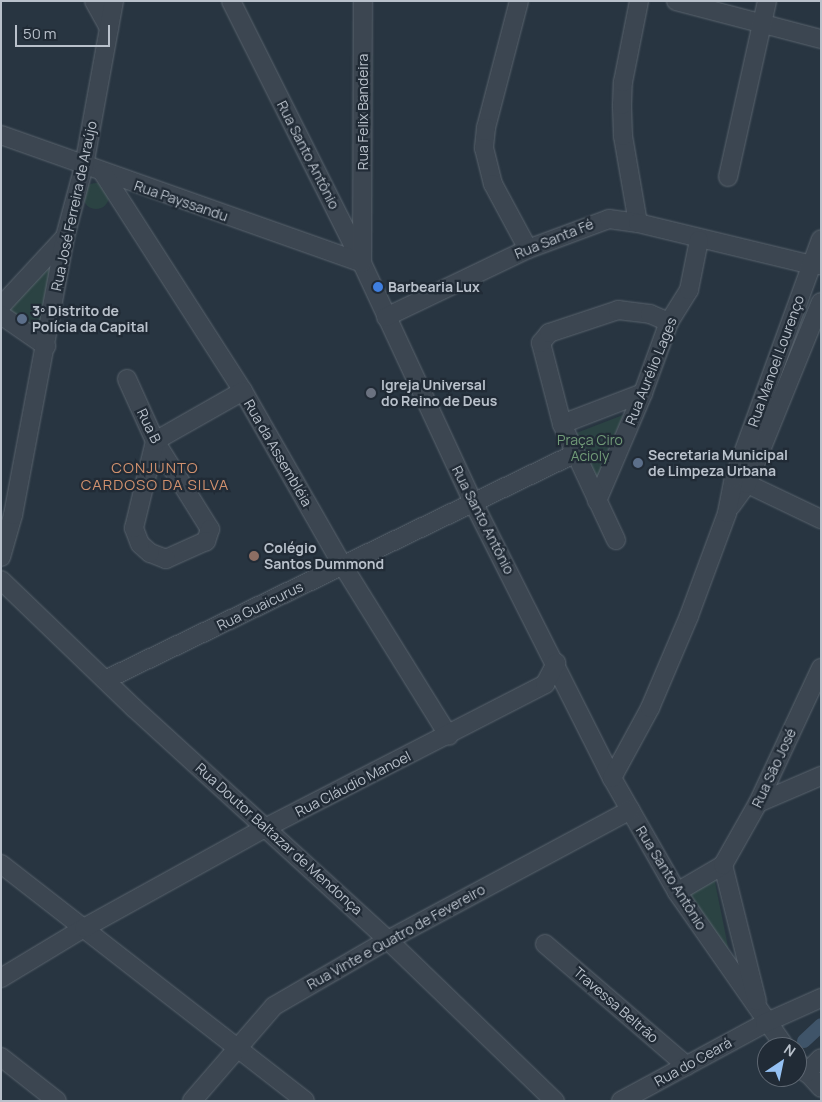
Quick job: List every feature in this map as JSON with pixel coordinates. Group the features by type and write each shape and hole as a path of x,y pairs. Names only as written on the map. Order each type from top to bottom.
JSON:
{"street":[{"path":"94,1 109,28"},
{"name":"Rua José Ferreira de Araújo","path":"1,557 13,515 65,237 84,166 114,1"},
{"name":"Rua Santo Antônio","path":"231,1 362,263 474,504 556,663 612,778 677,892 777,1037"},
{"name":"Rua Felix Bandeira","path":"362,263 363,1"},
{"path":"519,1 486,128 484,148 493,184 528,249"},
{"path":"638,223 623,136 622,105 623,82 639,1"},
{"path":"676,1 821,39"},
{"path":"728,177 767,1"},
{"name":"Rua Payssandu","path":"1,136 362,263"},
{"name":"Rua da Assembléia","path":"103,173 243,391 343,566 449,736"},
{"name":"Rua Santa Fé","path":"386,317 528,249 599,221 638,223 699,240 816,265"},
{"path":"344,227 354,230 362,223"},
{"path":"1,306 65,237"},
{"name":"Rua Manoel Lourenço","path":"740,481 816,265 821,239"},
{"name":"Rua Aurélio Lages","path":"597,501 643,393 669,322 689,290 699,240"},
{"name":"Rua Manoel Lourenço","path":"612,778 650,708 740,481 821,302"},
{"path":"616,540 574,454 562,424 543,356 543,337 618,310 650,314 669,322"},
{"path":"1,315 46,346"},
{"name":"Rua B","path":"127,379 155,441 207,520 210,529 206,541 176,556 157,557 140,544 135,536 142,489 155,441"},
{"path":"155,441 243,391"},
{"path":"562,424 643,393"},
{"name":"Rua Guaicurus","path":"106,679 474,504 574,454"},
{"path":"740,481 821,518"},
{"name":"Rua Doutor Baltazar de Mendonça","path":"1,580 134,708 267,827 388,940 555,1101"},
{"path":"556,663 545,684 568,688"},
{"name":"Rua São José","path":"723,865 758,803 821,668"},
{"name":"Rua Cláudio Manoel","path":"1,978 84,928 267,827 449,736 545,684"},
{"path":"758,803 821,776"},
{"name":"Rua Vinte e Quatro de Fevereiro","path":"192,1101 274,1006 388,940 630,810"},
{"path":"1,864 305,1101"},
{"path":"677,892 723,865 763,1018"},
{"path":"101,942 97,924 102,918"},
{"name":"Travessa Beltrão","path":"545,944 687,1066"},
{"name":"Rua do Ceará","path":"621,1101 687,1066 763,1018 821,998"},
{"path":"1,1057 50,1098"},
{"path":"807,1065 821,1058"},
{"path":"807,1073 821,1088"}],"green space":[{"path":"96,183 105,187 109,196 105,205 96,209 87,205 83,196 87,187"},
{"path":"53,256 41,336 2,310"},
{"name":"Praça Ciro Acioly","path":"623,415 592,495 566,437"},
{"path":"714,877 736,987 680,896"}],"waterway":[{"path":"807,1038 821,1025"}],"place":[{"name":"Barbearia Lux","path":"378,287"},
{"name":"3º Distrito de Polícia da Capital","path":"22,319"},
{"name":"Igreja Universal do Reino de Deus","path":"371,393"},
{"name":"Secretaria Municipal de Limpeza Urbana","path":"638,463"},
{"name":"Colégio Santos Dummond","path":"254,556"}],"district":[{"name":"CONJUNTO CARDOSO DA SILVA","path":"155,476"}]}
